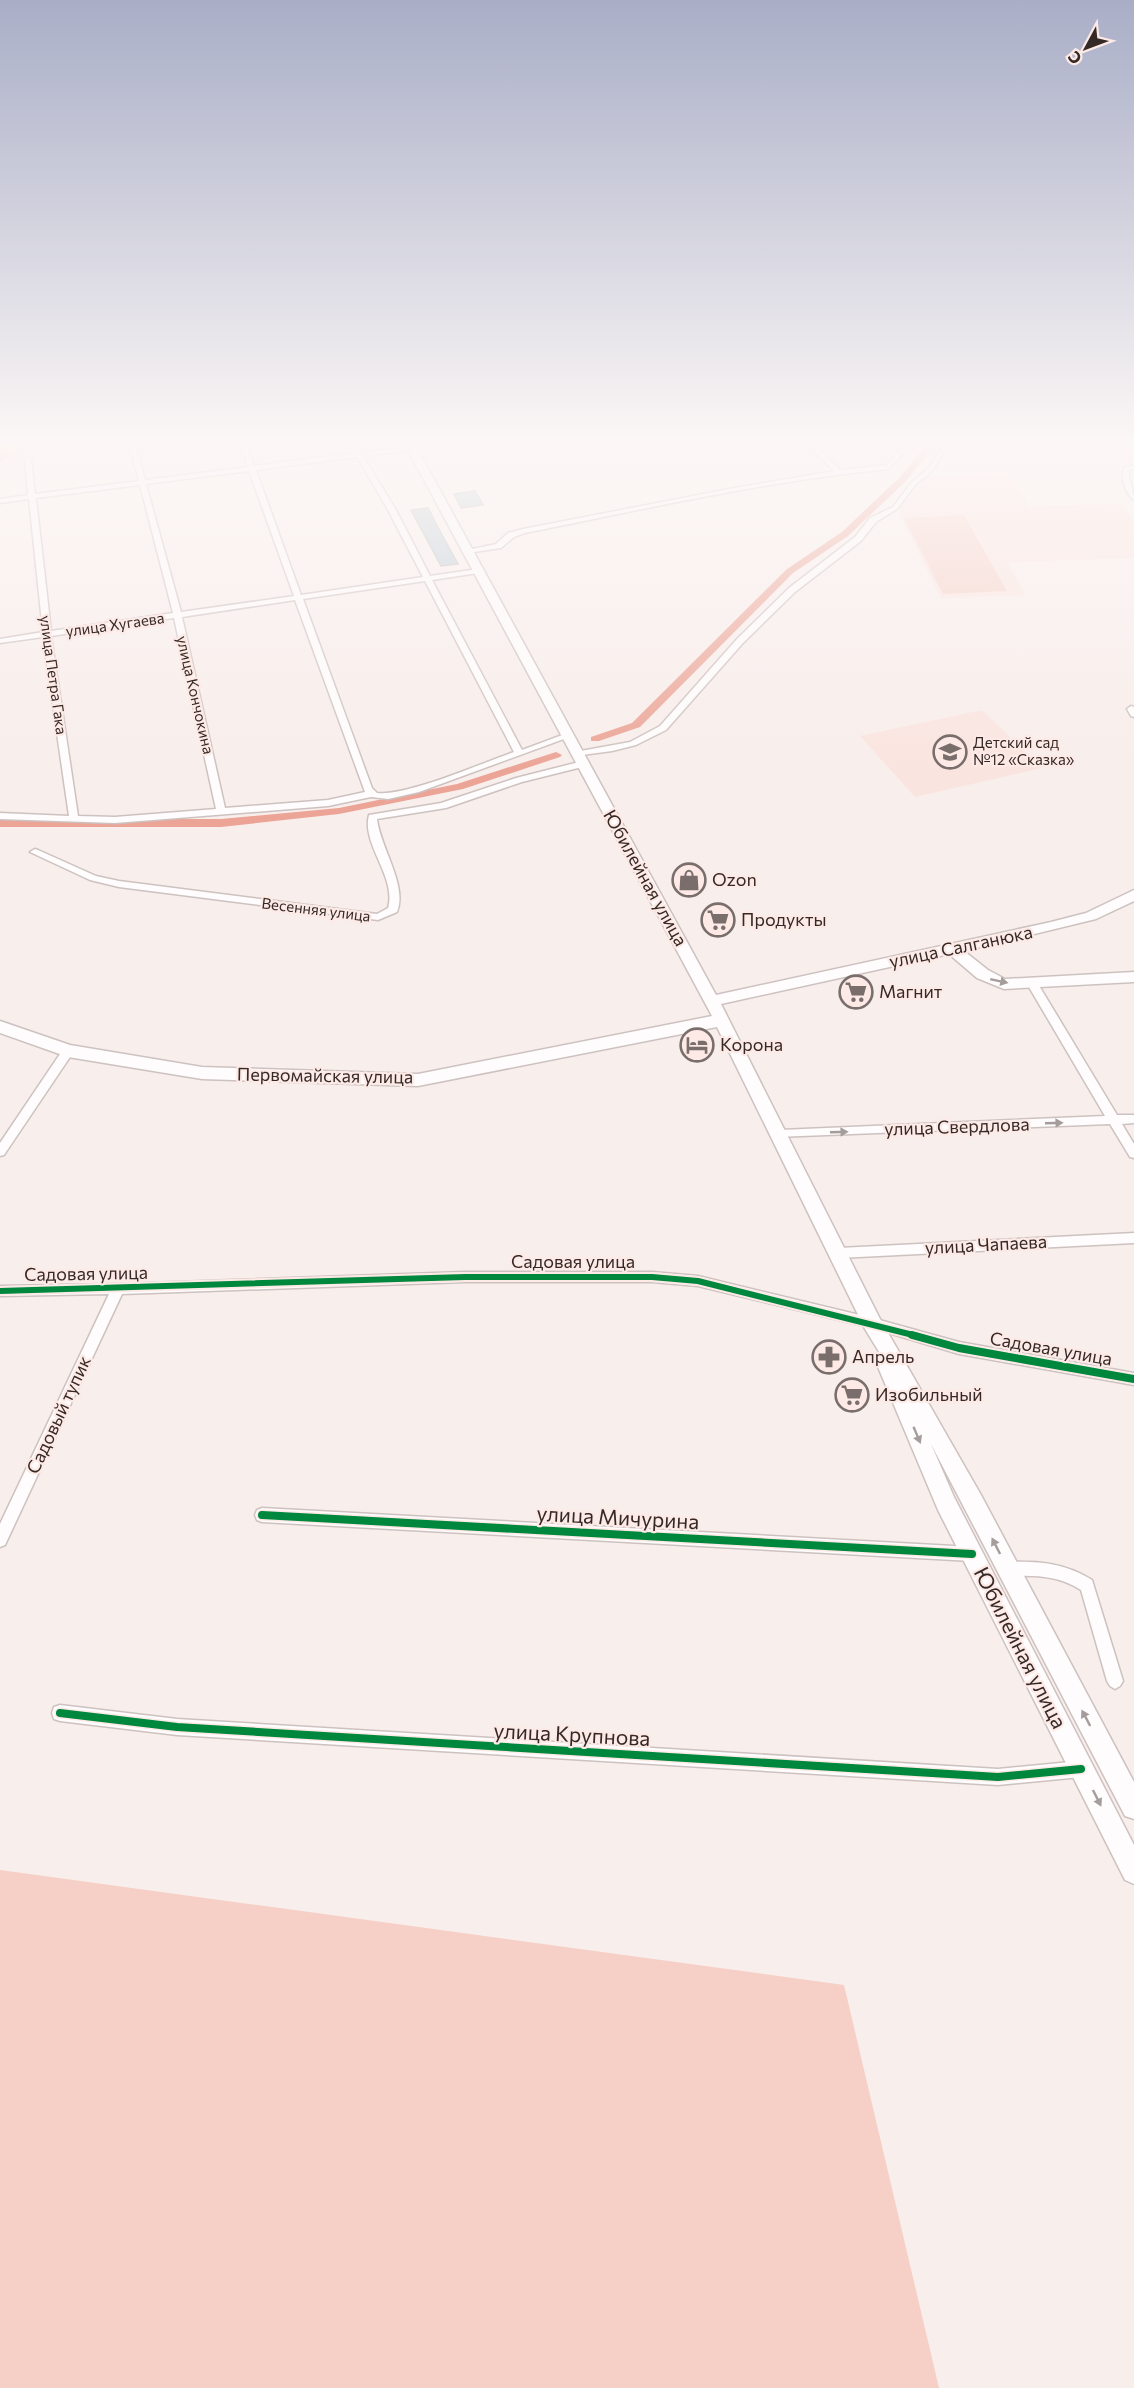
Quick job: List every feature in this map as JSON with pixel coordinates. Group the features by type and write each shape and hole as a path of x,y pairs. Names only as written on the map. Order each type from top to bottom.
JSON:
{"main road":[{"name":"Юбилейная улица","path":"467,551 712,1001 780,1134 872,1323 889,1370 946,1503 1134,1871"},
{"name":"улица Салганюка","path":"712,1001 1051,927 1091,916 1134,895"},
{"path":"952,949 989,979 1004,984 1134,977"},
{"name":"Первомайская улица","path":"0,1027 68,1051 202,1073 418,1080 722,1020"},
{"name":"Юбилейная улица","path":"872,1323 901,1369 1134,1807"}],"street":[{"name":"улица Петра Гака","path":"38,550 47,635 74,818"},
{"name":"улица Кончокина","path":"161,550 178,616 221,812"},
{"path":"281,550 371,794"},
{"path":"413,550 519,753"},
{"path":"580,759 648,739 663,728 740,641 792,590 843,550"},
{"name":"улица Хугаева","path":"0,641 478,571"},
{"path":"0,816 115,820 328,803 371,794 392,795 416,790 568,736"},
{"name":"Весенняя улица","path":"35,852 93,878 119,884 378,917 393,910 397,897 372,830 372,817 443,806 580,759"},
{"path":"1031,982 1134,1154"},
{"path":"0,1152 68,1051"},
{"name":"улица Свердлова","path":"780,1134 1134,1119"},
{"name":"улица Чапаева","path":"839,1253 1134,1238"},
{"name":"Садовая улица","path":"0,1291 465,1277 652,1277 698,1281 872,1323 959,1348 1134,1379"},
{"name":"Садовый тупик","path":"0,1540 118,1289"},
{"name":"улица Мичурина","path":"262,1515 972,1554"},
{"path":"1008,1569 1050,1568 1074,1576 1086,1585 1115,1681"},
{"name":"улица Крупнова","path":"60,1713 177,1727 998,1777 1081,1769"}],"shaded area":[{"path":"917,550 1134,550 1134,558 1007,562 1025,595 941,598"},
{"path":"921,550 984,550 1007,591 943,594"},
{"name":"Детский сад №12 «Сказка»","path":"982,710 1042,768 915,797 860,736"},
{"path":"0,1870 844,1985 939,2388 0,2388"}],"building":[{"path":"433,550 451,550 458,564 441,566"}],"waterway":[{"path":"595,739 636,725 790,571 821,550"},
{"path":"0,823 221,823 339,811 459,787 556,755"}],"cycle path":[{"path":"0,1291 465,1277 652,1277 698,1281 872,1323 959,1348 1134,1379"},
{"path":"262,1515 972,1554"},
{"path":"60,1713 177,1727 998,1777 1081,1769"}],"place":[{"name":"Детский сад №12 «Сказка»","path":"950,752"},
{"name":"Ozon","path":"689,880"},
{"name":"Продукты","path":"718,920"},
{"name":"Магнит","path":"856,992"},
{"name":"Корона","path":"697,1045"},
{"name":"Апрель","path":"829,1357"},
{"name":"Изобильный","path":"852,1395"}]}
